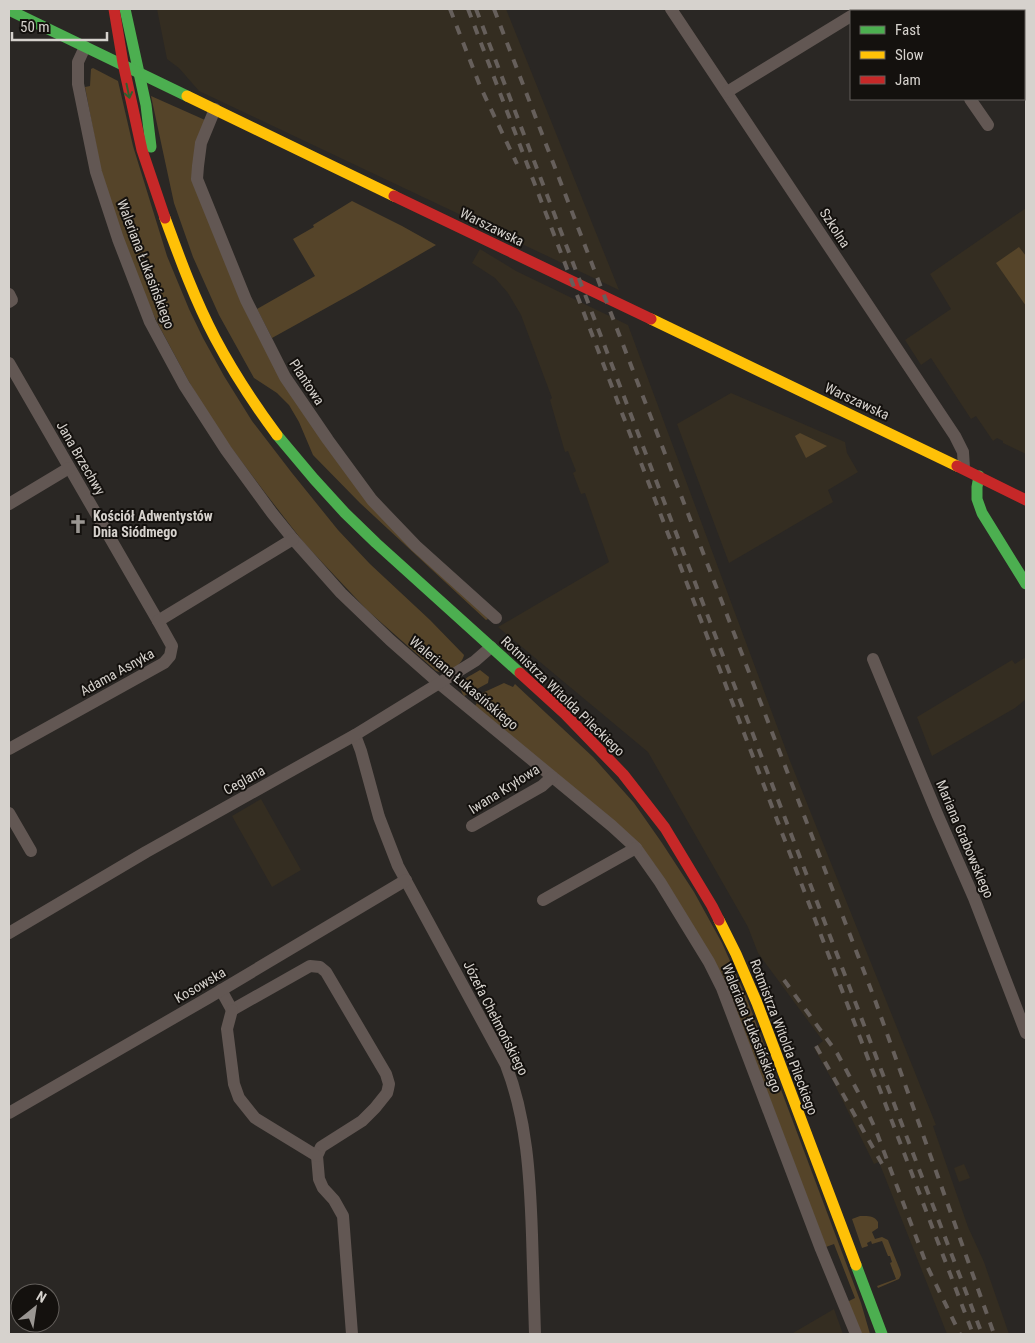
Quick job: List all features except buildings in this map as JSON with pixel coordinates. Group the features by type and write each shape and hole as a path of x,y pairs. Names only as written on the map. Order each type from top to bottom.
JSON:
{"main road":[{"name":"Rotmistrza Witolda Pileckiego","path":"114,9 123,63 140,142 191,288 238,378 279,438 346,513 376,543 565,714 623,774 665,828 712,906 736,954 757,1003 882,1334"},
{"name":"Rotmistrza Witolda Pileckiego","path":"125,9 146,106 158,194"},
{"name":"Warszawska","path":"9,10 512,253 964,468 1026,500"},
{"path":"979,476 977,499 982,513 1026,584"}],"street":[{"name":"Szkolna","path":"672,9 955,436 963,452 964,468"},
{"path":"727,92 850,17"},
{"name":"Waleriana Łukasińskiego","path":"85,47 78,62 78,84 96,172 118,239 150,322 184,385 221,442 272,513 341,593 440,684 636,848 660,882 716,976 821,1249 856,1334"},
{"path":"971,100 988,125"},
{"name":"Plantowa","path":"215,109 201,143 197,179 246,300 285,377 372,500 416,546 496,618"},
{"name":"Jana Brzechwy","path":"9,362 158,621"},
{"path":"9,504 70,468"},
{"path":"158,621 293,539"},
{"name":"Adama Asnyka","path":"9,748 164,663 170,656 172,646 158,621"},
{"name":"Ceglana","path":"9,933 146,852 355,735 440,684 475,661 491,647"},
{"name":"Mariana Grabowskiego","path":"873,659 974,898 1026,1033"},
{"name":"Józefa Chełmońskiego","path":"355,735 379,817 389,844 406,880 506,1065 514,1086 522,1120 530,1188 535,1334"},
{"name":"Iwana Kryłowa","path":"472,826 542,786 552,776"},
{"path":"9,813 31,851"},
{"path":"543,900 636,848"},
{"name":"Kosowska","path":"9,1113 406,880"},
{"path":"232,1010 310,966 320,967 326,972 386,1074 389,1084 387,1093 375,1108 362,1121 321,1147 316,1156 321,1184 338,1206 343,1216 352,1334"},
{"path":"221,990 232,1010 227,1029 234,1084 239,1098 255,1118 316,1156"}],"shaded area":[{"path":"157,9 506,9 619,290 199,91 179,68 167,59"},
{"path":"93,68 118,81 133,146 167,256 189,309 224,376 252,421 338,530 370,564 464,655 460,663 453,669 444,672 436,671 367,610 304,543 215,426 158,324 135,276 101,172 85,87 90,86 91,69"},
{"path":"151,96 205,120 194,171 256,331 334,456 488,619 486,620 360,503 313,455 299,422 289,405 277,393 254,378 219,315 193,257 174,203"},
{"path":"352,201 436,245 272,338 257,309 315,276 293,239"},
{"path":"1026,208 1026,454 997,438 993,441 976,416 971,419 931,358 921,365 905,340 951,309 930,274"},
{"path":"1019,247 1026,256 1026,306 996,263"},
{"path":"480,249 516,271 628,325 790,761 936,1125 933,1126 968,1227 984,1262 1009,1334 947,1334 879,1162 874,1164 835,1085 814,1048 823,1041 758,953 748,927 648,752 498,627 609,562 585,493 581,494 573,473 576,471 568,451 565,452 550,400 552,398 521,315 508,293 495,278 472,263"},
{"path":"731,393 845,442 847,453 858,472 828,490 833,502 729,563 677,424"},
{"path":"800,433 827,446 806,458 795,436"},
{"path":"1026,657 1026,699 1015,708 932,756 917,717 1012,660 1015,664"},
{"path":"480,670 489,677 488,683 464,696 461,691 462,683 467,677"},
{"path":"504,683 513,687 515,684 593,757 634,803 694,892 722,943 747,999 861,1303 870,1334 859,1334 847,1302 855,1298 834,1244 826,1247 723,976 655,865 475,706 478,695"},
{"path":"261,799 301,870 272,887 232,816"},
{"path":"964,1164 970,1178 959,1182 954,1168"},
{"path":"860,1216 870,1216 878,1222 878,1228 872,1232 875,1239 882,1237 888,1240 900,1270 901,1275 899,1279 878,1288 877,1286 896,1279 890,1263 892,1262 882,1241 872,1244 871,1241 867,1243 868,1246 862,1248 852,1219"},
{"path":"834,1309 843,1334 791,1334 793,1333"}],"railway":[{"path":"450,9 480,86 517,164"},
{"path":"468,9 973,1334"},
{"path":"476,9 982,1334"},
{"path":"494,9 875,1000 994,1334"},
{"path":"784,980 837,1053 858,1092 875,1128 927,1266 960,1334"},
{"path":"816,1046 886,1171"}],"traffic: fast":[{"path":"125,9 146,105 151,147"},
{"path":"9,10 187,96"},
{"path":"277,435 345,513 520,673"},
{"path":"979,476 977,499 982,513 1026,584"},
{"path":"856,1265 882,1334"}],"traffic: slow":[{"path":"187,96 394,196"},
{"path":"165,218 194,294 215,338 244,388 277,435"},
{"path":"651,319 957,466"},
{"path":"719,920 757,1003 856,1265"}],"traffic: jam":[{"path":"114,9 123,63 142,150 165,218"},
{"path":"394,196 651,319"},
{"path":"957,466 1026,500"},
{"path":"520,673 565,714 623,774 665,828 719,920"}],"place":[{"name":"Kościół Adwentystów Dnia Siódmego","path":"78,524"}]}
